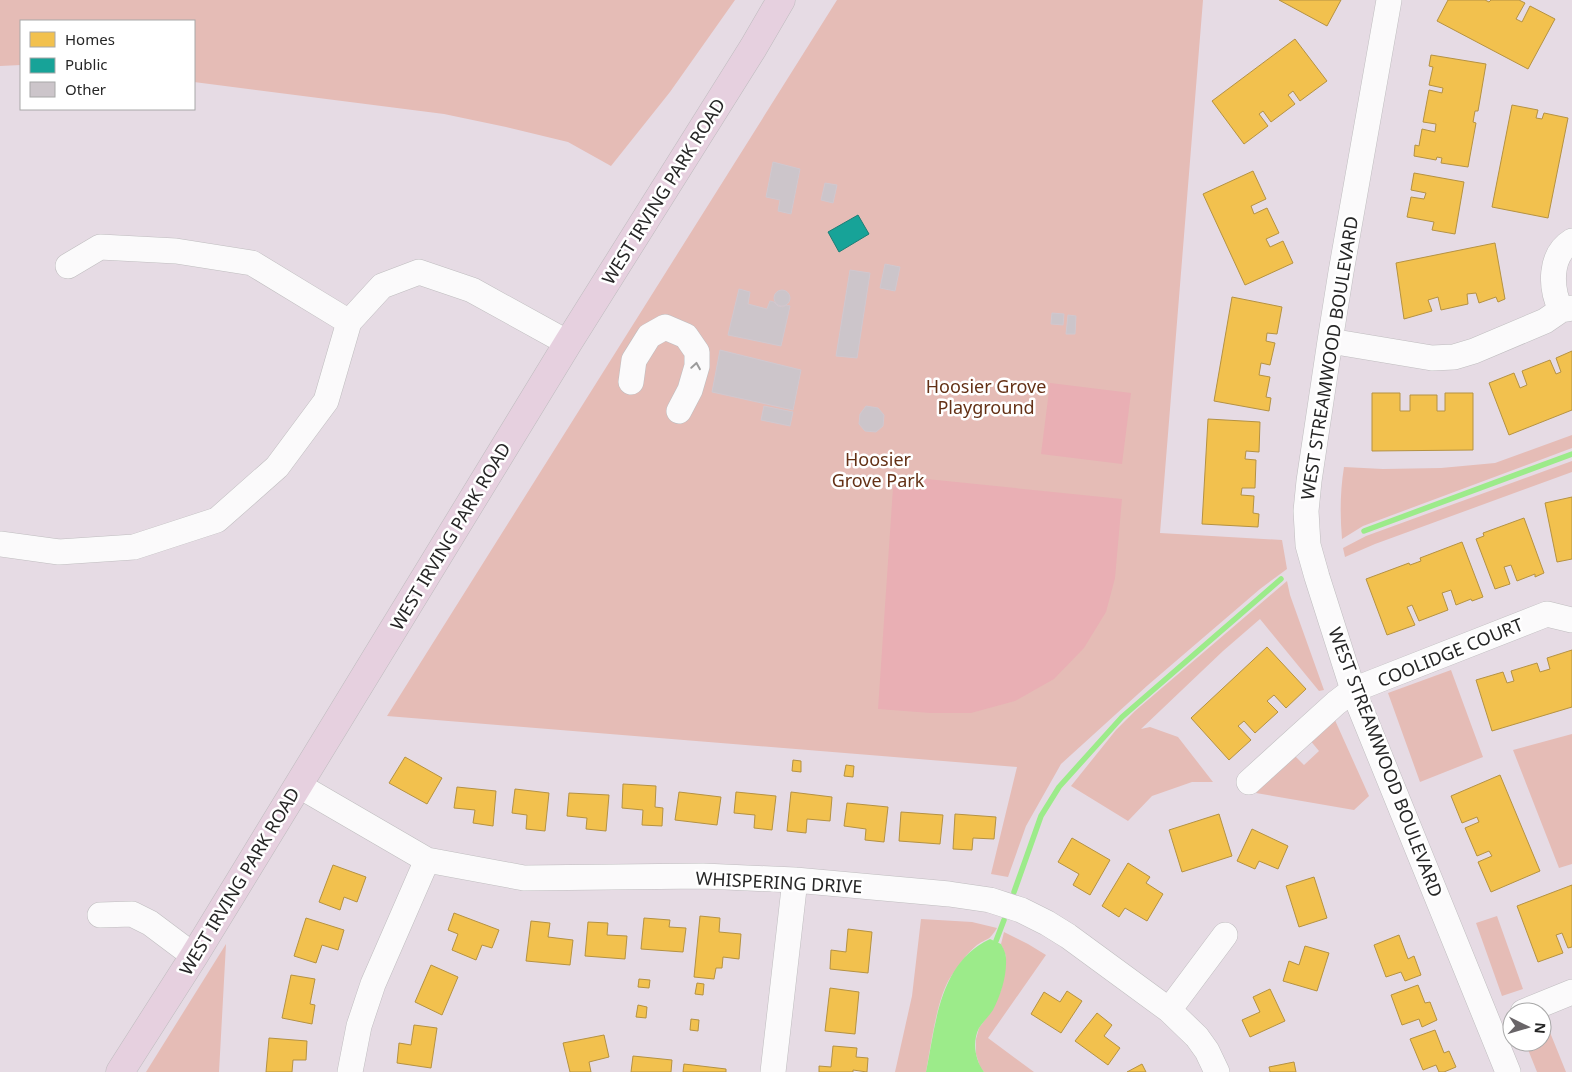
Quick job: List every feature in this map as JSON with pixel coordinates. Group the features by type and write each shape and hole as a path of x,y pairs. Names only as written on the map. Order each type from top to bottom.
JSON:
{"main road":[{"name":"WEST IRVING PARK ROAD","path":"120,1072 194,956 568,343 754,48 781,0"}],"street":[{"name":"WEST STREAMWOOD BOULEVARD","path":"1389,0 1342,263 1309,481 1306,511 1308,545 1353,690 1508,1072"},
{"path":"1330,340 1432,358 1454,357 1474,351 1545,321 1567,309 1556,301 1553,275 1560,251 1572,241"},
{"path":"68,266 100,247 176,251 252,263 348,322"},
{"path":"0,544 59,552 134,547 217,520 277,467 326,401 348,322 382,286 419,272 472,290 568,343"},
{"path":"631,382 634,360 650,336 665,327 686,336 698,352 697,366 690,390 679,412"},
{"name":"COOLIDGE COURT","path":"1249,782 1336,702 1353,690 1547,614 1570,616"},
{"name":"WHISPERING DRIVE","path":"298,785 427,860 524,878 703,876 795,880 948,894 990,900 1021,910 1047,922 1169,1010 1197,1037 1217,1072"},
{"path":"350,1072 359,1026 373,984 427,860"},
{"path":"773,1072 795,880"},
{"path":"100,915 132,914 150,923 194,956"},
{"path":"1169,1010 1225,935"},
{"path":"1548,1002 1572,992"},
{"path":"1489,1026 1502,1021"}],"green space":[{"path":"0,0 735,0 670,92 611,166 568,142 444,114 195,82 195,20 20,20 20,65 0,66"},
{"name":"Hoosier Grove Park","path":"837,0 1203,0 1160,533 1282,540 1287,569 1260,589 1148,685 1061,764 1026,826 1008,877 991,874 1017,767 387,716"},
{"path":"1572,435 1572,448 1363,526 1342,539 1341,503 1344,467 1383,469 1441,468 1495,463"},
{"path":"1572,461 1572,472 1375,544 1345,557 1343,548 1366,536"},
{"path":"1287,581 1290,595 1324,690 1319,691 1260,619 1223,651 1141,729 1150,727 1178,737 1213,782 1192,782 1152,796 1128,821 1071,786 1116,730 1135,711"},
{"path":"1451,670 1483,757 1420,782 1388,693"},
{"path":"1334,718 1369,796 1354,810 1256,793 1294,755 1304,765 1319,751 1309,739"},
{"path":"1572,734 1572,864 1559,868 1513,750"},
{"path":"1497,916 1523,989 1502,996 1476,923"},
{"path":"921,919 972,922 997,928 990,937 970,952 957,967 947,984 938,1008 926,1072 895,1072 912,996"},
{"path":"1004,932 1046,955 988,1038 1034,1072 984,1072 980,1067 976,1054 976,1039 979,1028 993,1009 1001,990 1006,956 1001,944"},
{"path":"226,944 219,1072 146,1072"},
{"path":"1552,1037 1566,1072 1537,1072 1529,1052 1552,1052"}],"shaded area":[{"path":"1050,383 1131,393 1122,464 1041,454"},
{"path":"907,477 1122,499 1115,578 1106,612 1084,648 1054,679 1015,701 971,713 930,713 878,709 893,488"},
{"path":"990,939 1001,944 1006,954 1006,964 999,998 977,1033 976,1051 984,1072 926,1072 937,1015 950,979 960,963 973,950"}],"building: Homes":[{"path":"1279,0 1341,0 1327,26"},
{"path":"1448,0 1485,0 1489,2 1491,0 1519,0 1525,3 1516,19 1522,22 1530,6 1555,19 1528,69 1437,21"},
{"path":"1295,39 1327,81 1300,101 1293,91 1288,95 1295,104 1271,122 1263,111 1259,114 1268,126 1244,144 1212,101"},
{"path":"1431,55 1486,64 1478,111 1475,111 1473,122 1476,123 1468,167 1441,163 1442,158 1437,157 1436,160 1414,156 1415,145 1419,146 1422,129 1435,132 1436,124 1423,122 1429,90 1442,93 1443,88 1429,85 1433,67 1429,66"},
{"path":"1512,105 1538,110 1536,118 1542,119 1544,113 1568,118 1548,218 1492,207"},
{"path":"1253,171 1266,199 1251,206 1254,214 1267,208 1279,233 1266,239 1270,247 1283,241 1293,263 1245,285 1203,194"},
{"path":"1414,173 1464,182 1455,234 1432,230 1434,222 1407,217 1411,197 1424,199 1426,193 1411,190"},
{"path":"1495,243 1505,299 1498,302 1496,297 1479,303 1476,293 1467,294 1468,304 1441,310 1438,297 1428,300 1432,311 1404,319 1396,263"},
{"path":"1232,297 1282,307 1277,334 1267,333 1266,341 1275,343 1270,365 1261,363 1259,375 1270,377 1266,397 1271,398 1269,411 1214,401"},
{"path":"1572,351 1572,410 1509,435 1489,383 1514,373 1520,388 1527,385 1522,371 1550,360 1556,374 1561,372 1556,358"},
{"path":"1372,393 1400,393 1400,411 1410,411 1410,395 1437,395 1437,411 1445,411 1445,393 1473,393 1473,450 1372,451"},
{"path":"1208,419 1260,422 1259,452 1246,451 1245,459 1256,460 1255,488 1242,488 1241,495 1254,496 1253,513 1259,514 1258,527 1202,524"},
{"path":"1572,497 1572,559 1557,562 1545,503"},
{"path":"1524,518 1544,573 1535,577 1535,574 1517,581 1511,565 1504,567 1510,584 1495,589 1476,539 1484,536 1483,533"},
{"path":"1462,542 1483,597 1456,605 1451,590 1442,593 1448,610 1419,621 1412,605 1407,607 1415,625 1387,635 1366,579 1409,563 1410,565 1421,561 1420,558"},
{"path":"1267,647 1306,689 1286,708 1274,695 1267,701 1278,712 1255,733 1244,721 1238,726 1251,740 1229,760 1191,718"},
{"path":"1572,650 1572,707 1492,731 1476,680 1503,672 1507,683 1514,681 1511,671 1537,663 1540,672 1550,669 1547,658"},
{"path":"405,757 442,778 427,804 389,783"},
{"path":"793,760 801,761 801,772 792,771"},
{"path":"846,765 854,766 853,777 844,776"},
{"path":"1500,775 1540,871 1491,892 1478,862 1492,856 1489,851 1477,856 1465,828 1479,822 1477,817 1462,823 1451,796"},
{"path":"623,784 656,786 655,807 663,808 662,826 642,825 643,810 622,808"},
{"path":"457,787 496,791 493,826 473,823 475,810 454,808"},
{"path":"515,789 549,793 545,831 526,829 527,815 512,813"},
{"path":"679,792 721,797 717,825 675,820"},
{"path":"736,792 776,796 772,830 754,828 755,815 734,813"},
{"path":"791,792 832,797 830,821 807,819 806,833 787,831"},
{"path":"569,793 609,795 606,831 586,829 587,818 567,816"},
{"path":"847,803 888,807 884,842 865,840 866,829 844,826"},
{"path":"901,812 943,815 940,844 899,841"},
{"path":"955,814 996,817 994,839 973,838 972,850 953,849"},
{"path":"1219,814 1232,856 1182,872 1169,830"},
{"path":"1252,829 1288,846 1278,869 1259,861 1255,869 1237,861"},
{"path":"1072,838 1110,860 1090,895 1073,885 1079,874 1058,862"},
{"path":"1128,863 1150,877 1146,883 1163,894 1147,921 1125,908 1119,917 1102,906"},
{"path":"333,865 366,877 357,902 344,897 340,910 319,902"},
{"path":"1314,877 1327,918 1299,927 1286,886"},
{"path":"1572,885 1572,947 1568,948 1562,933 1556,935 1563,953 1538,962 1517,906"},
{"path":"454,913 499,930 492,948 482,945 476,960 452,950 458,934 448,930"},
{"path":"700,916 720,918 719,932 741,934 739,959 723,957 722,968 716,968 714,979 694,977"},
{"path":"306,918 344,930 338,950 322,945 316,963 294,956"},
{"path":"644,918 670,920 669,927 686,928 683,952 641,949"},
{"path":"531,921 550,923 548,937 573,940 570,965 526,961"},
{"path":"588,922 608,923 607,935 627,936 625,959 585,956"},
{"path":"848,929 872,932 868,973 830,969 831,950 846,952"},
{"path":"1399,935 1408,959 1414,956 1421,975 1405,981 1401,972 1386,977 1374,945"},
{"path":"1305,946 1329,953 1317,991 1283,981 1289,961 1299,965"},
{"path":"431,965 458,977 442,1015 415,1002"},
{"path":"291,975 315,979 310,1004 315,1005 312,1024 282,1018"},
{"path":"639,979 650,980 649,988 638,987"},
{"path":"697,983 704,984 703,995 695,994"},
{"path":"1418,985 1425,1003 1430,1002 1437,1020 1422,1027 1419,1019 1402,1025 1391,995"},
{"path":"830,988 859,992 855,1034 825,1031"},
{"path":"1270,989 1285,1021 1250,1037 1242,1020 1260,1012 1253,997"},
{"path":"1067,991 1082,1001 1061,1033 1031,1014 1044,992 1060,1002"},
{"path":"638,1005 647,1007 646,1018 636,1017"},
{"path":"1097,1013 1112,1025 1104,1036 1120,1048 1108,1065 1075,1041"},
{"path":"691,1019 699,1020 698,1031 690,1030"},
{"path":"414,1025 437,1028 431,1068 397,1063 399,1043 411,1045"},
{"path":"1435,1030 1444,1053 1449,1051 1456,1067 1444,1072 1439,1072 1436,1065 1423,1070 1410,1039"},
{"path":"604,1035 609,1057 589,1062 591,1072 570,1072 563,1043"},
{"path":"269,1038 307,1041 306,1060 293,1060 292,1072 266,1072"},
{"path":"833,1046 857,1048 856,1057 868,1058 867,1072 853,1070 853,1072 819,1072 819,1066 831,1067"},
{"path":"633,1056 672,1060 671,1072 631,1072"},
{"path":"1294,1062 1296,1072 1270,1072 1269,1067"},
{"path":"684,1064 726,1069 726,1072 683,1072"},
{"path":"1142,1064 1146,1072 1127,1072"}],"building: Public":[{"path":"858,215 869,234 839,252 828,232"}],"building: Other":[{"path":"773,162 800,169 791,214 778,211 780,200 766,197"},
{"path":"825,183 837,185 833,203 821,200"},
{"path":"885,264 900,267 895,291 880,288"},
{"path":"850,270 870,273 857,358 836,356"},
{"path":"739,289 750,292 748,304 767,309 770,301 778,306 790,306 781,346 728,335"},
{"path":"779,290 785,290 790,295 788,304 779,306 774,301 774,295"},
{"path":"1052,313 1064,314 1063,325 1051,324"},
{"path":"1068,315 1076,316 1075,334 1066,334"},
{"path":"720,350 801,370 793,410 712,392"},
{"path":"764,406 793,412 790,426 761,420"},
{"path":"866,406 878,408 884,415 883,426 876,432 865,431 859,424 860,414"}],"waterway":[{"path":"1364,531 1572,454"},
{"path":"1014,892 1041,816 1059,787 1122,717 1281,579"},
{"path":"996,941 1004,920"}],"park label":[{"name":"Hoosier Grove Playground","path":"986,396"}]}
